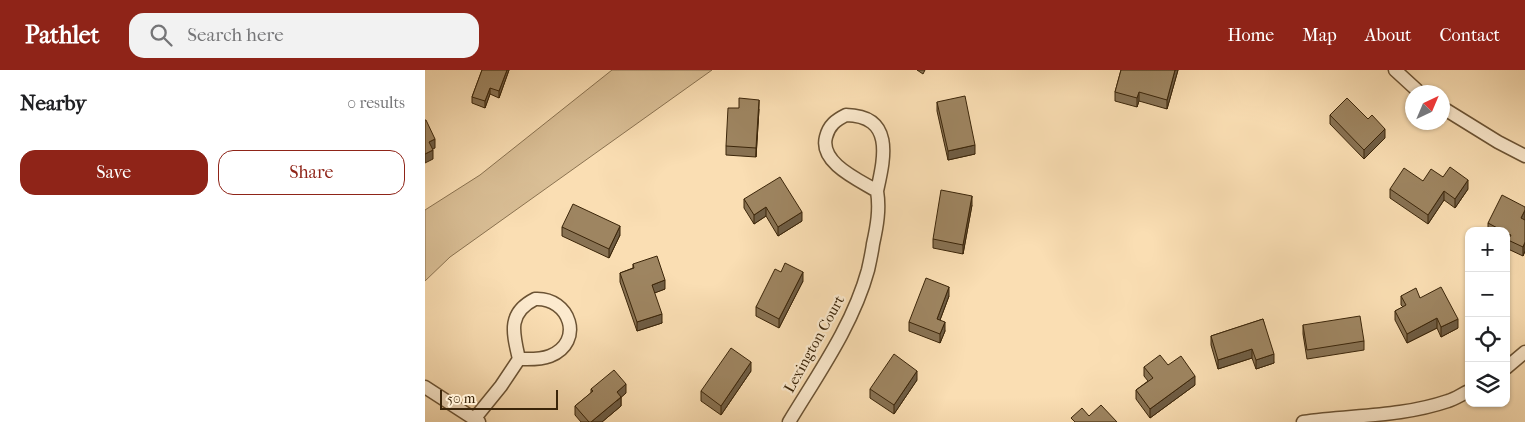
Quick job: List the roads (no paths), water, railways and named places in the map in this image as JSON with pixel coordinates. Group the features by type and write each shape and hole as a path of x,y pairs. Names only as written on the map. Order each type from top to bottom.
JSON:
{"street":[{"path":"1395,70 1411,85"},
{"path":"1450,112 1525,156"},
{"name":"Lexington Court","path":"789,422 823,367 859,297 868,270 878,223 879,200 877,191 883,161 883,141 872,122 859,116 847,116 836,120 828,130 825,140 827,154 845,172 877,191"},
{"path":"425,387 477,420 519,359 513,331 513,324 517,314 526,304 535,299 545,299 553,302 560,308 570,323 570,334 565,344 558,352 551,356 537,359 519,359"},
{"path":"1510,365 1525,352"},
{"path":"1303,422 1329,418 1393,414 1450,401 1465,393"}]}
